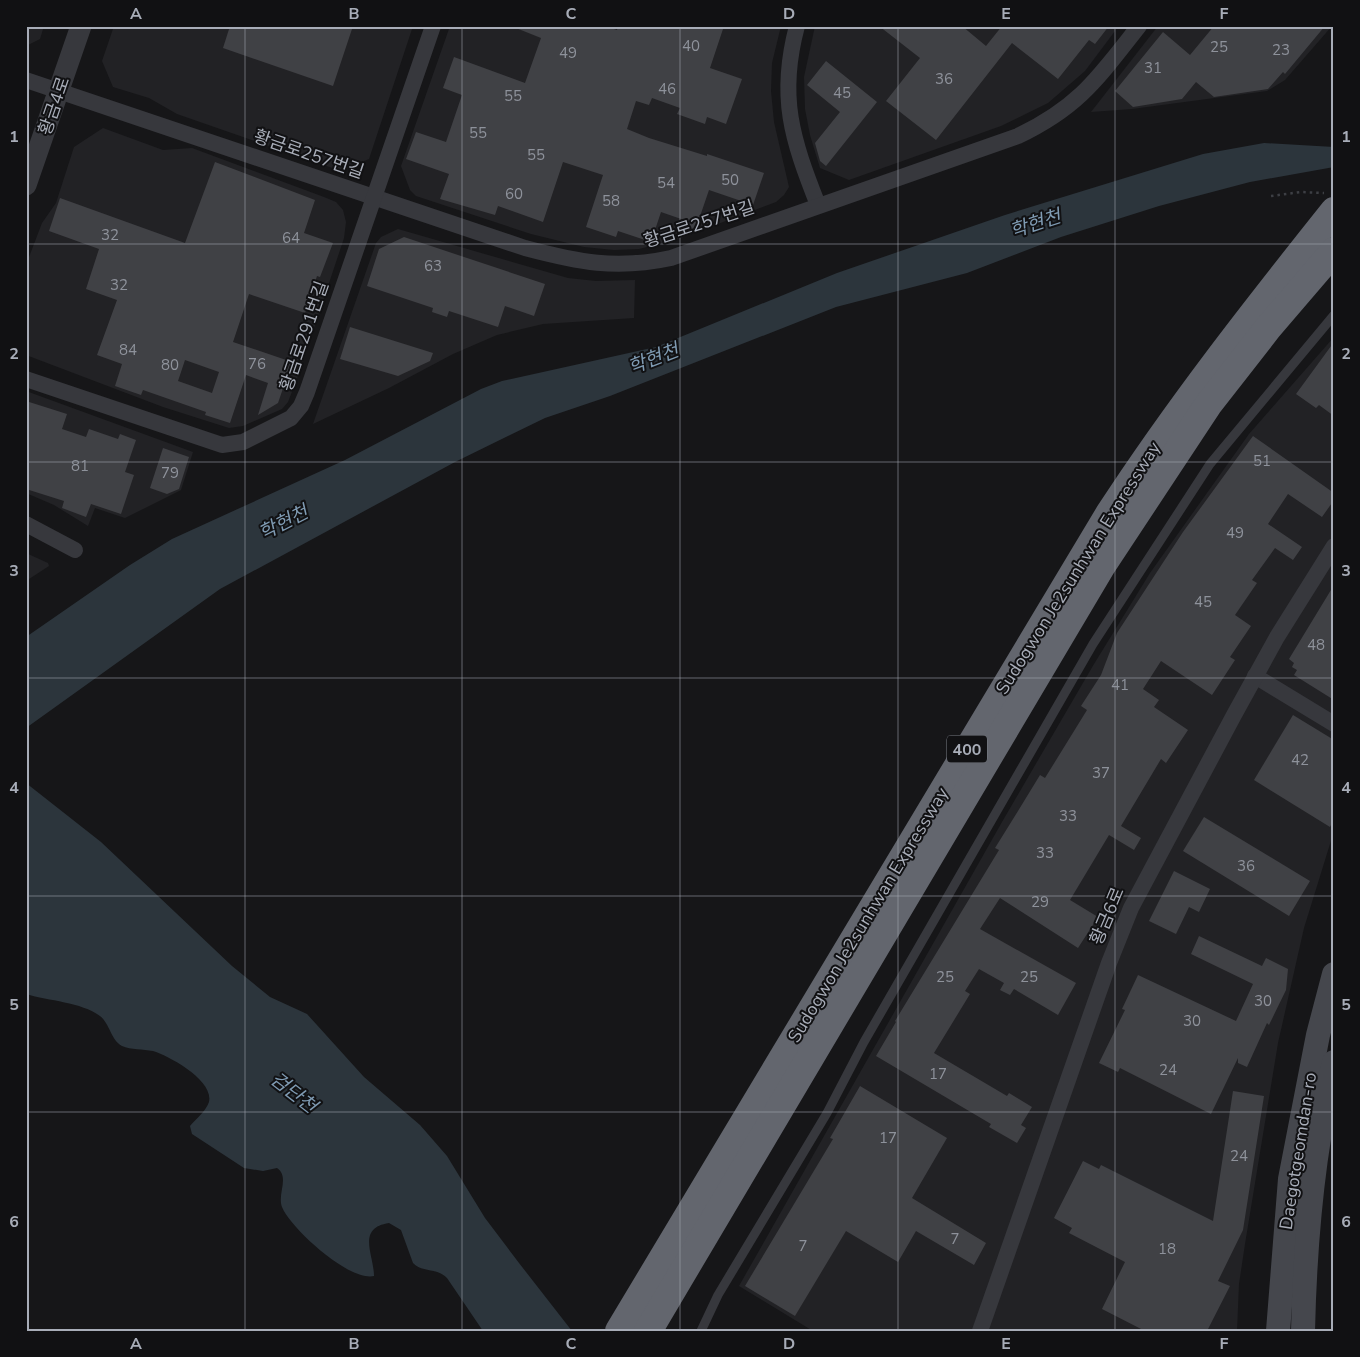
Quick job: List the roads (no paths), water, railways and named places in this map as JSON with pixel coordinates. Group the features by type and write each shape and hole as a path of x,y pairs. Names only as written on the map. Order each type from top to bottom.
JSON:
{"highway":[{"name":"Sudogwon Je2sunhwan Expressway","path":"637,1324 1109,514 1156,442 1198,384 1334,211"},
{"name":"Sudogwon Je2sunhwan Expressway","path":"637,1324 1101,567 1208,405 1268,328 1334,251"}],"main road":[{"name":"Daegotgeomdan-ro","path":"1278,1331 1290,1179 1318,1035 1334,974"},
{"name":"Daegotgeomdan-ro","path":"1303,1331 1310,1216 1318,1152 1334,1062"}],"street":[{"name":"황금4로","path":"26,185 81,26"},
{"name":"황금로291번길","path":"26,379 222,446 243,442 283,423 297,414 432,26"},
{"path":"797,26 789,65 788,112 797,147 818,205"},
{"name":"황금로257번길","path":"26,80 525,248 563,258 609,265 647,263 671,258 1018,136 1052,119 1090,87 1139,26"},
{"path":"26,524 76,550"},
{"name":"황금6로","path":"980,1331 1106,971 1130,908 1298,601 1334,546"},
{"path":"1256,676 1334,724"}],"lane":[{"path":"701,1331 718,1295 827,1113 869,1034 1094,644 1210,464 1334,315"}],"water":[{"name":"학현천","path":"1264,143 1334,147 1334,167 1250,182 1159,206 1061,237 967,273 836,307 610,396 545,418 455,462 220,589 26,728 26,637 130,565 172,539 345,460 481,389 502,381 656,347 837,273 1005,215 1203,154"},
{"name":"검단천","path":"26,783 101,842 232,966 270,997 307,1014 364,1077 420,1125 447,1156 485,1218 572,1331 483,1331 447,1278 438,1272 421,1268 413,1263 401,1230 389,1223 373,1230 370,1236 369,1244 374,1276 364,1276 337,1263 309,1240 288,1217 281,1202 283,1176 277,1168 263,1171 244,1168 192,1134 190,1126 208,1105 209,1094 205,1085 189,1070 153,1051 122,1046 115,1040 103,1019 92,1011 26,994"}]}
